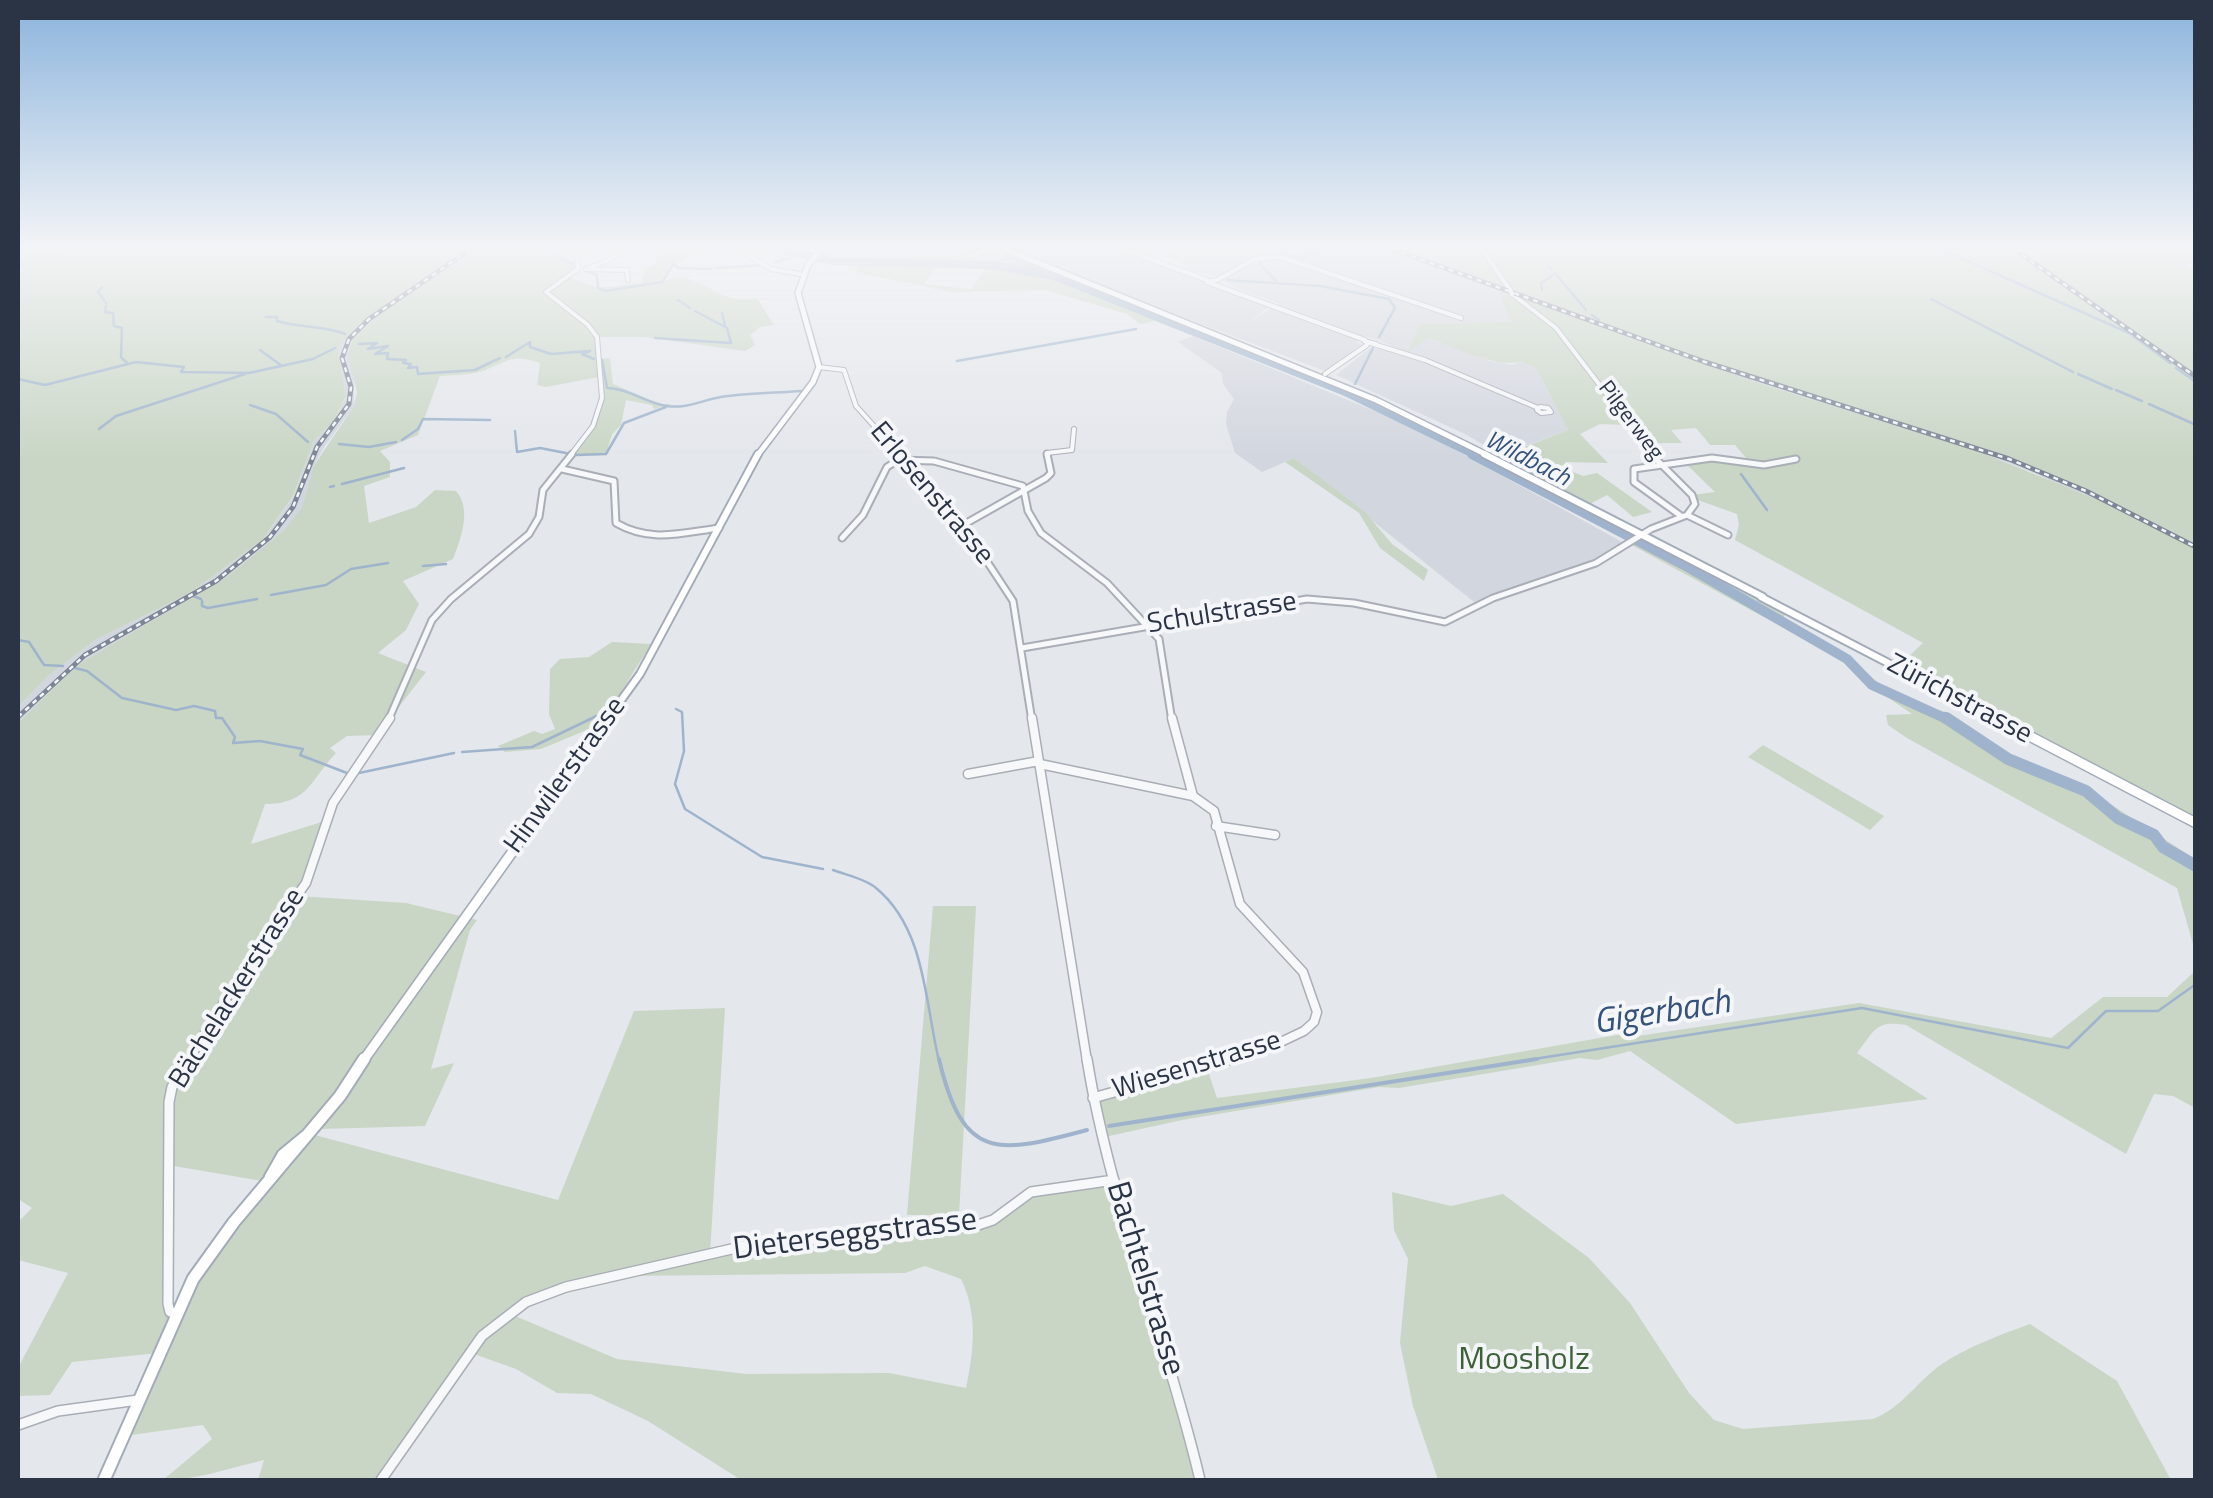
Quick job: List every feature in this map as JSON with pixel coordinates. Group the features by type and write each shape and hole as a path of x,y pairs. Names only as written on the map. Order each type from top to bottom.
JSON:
{"main road":[{"path":"804,319 819,367"},
{"name":"Zürichstrasse","path":"1176,319 1323,375 1438,426 1637,537 1762,597 2196,823"},
{"name":"Hinwilerstrasse","path":"104,1480 176,1313 210,1252 310,1134 640,674 761,448 819,367"},
{"name":"Zürichstrasse","path":"1323,375 1482,451"}],"street":[{"name":"Bächelackerstrasse","path":"176,1313 170,1312 168,1304 168,1102 172,1087 240,976 306,883 333,803 395,711 432,620 451,599 529,534 539,517 542,490 593,426 602,398 596,334 578,319"},
{"path":"1307,319 1366,343"},
{"name":"Pilgerweg","path":"1545,319 1594,374 1634,434 1695,499 1694,509 1684,516"},
{"path":"1323,375 1374,340 1538,408"},
{"name":"Erlosenstrasse","path":"819,367 844,370 856,406 963,525 1014,601 1090,1078"},
{"path":"963,525 1046,480 1051,473 1047,453 1072,450 1074,429"},
{"path":"1728,535 1684,516 1634,482 1634,469 1712,458 1764,464 1796,459"},
{"path":"842,538 863,515 887,467 904,459 934,462 1018,484 1024,489"},
{"path":"562,469 598,474 614,482 616,523 636,534 653,539 719,528"},
{"name":"Wiesenstrasse","path":"1024,489 1028,510 1041,533 1107,583 1159,640 1173,727 1193,796 1214,811 1240,904 1303,972 1316,1003 1314,1022 1266,1049 1092,1098"},
{"path":"1637,537 1684,516"},
{"name":"Schulstrasse","path":"1022,648 1306,599 1354,603 1445,622 1492,598 1596,562 1637,537"},
{"path":"968,774 1040,762 1193,796"},
{"path":"1216,826 1275,835"},
{"name":"Bachtelstrasse","path":"1090,1078 1114,1180 1180,1395 1200,1480"},
{"name":"Dieterseggstrasse","path":"381,1480 482,1336 526,1302 566,1287 749,1245 978,1224 993,1220 1031,1192 1114,1180"},
{"path":"18,1425 58,1412 139,1400"}],"shaded area":[{"path":"375,319 353,339 354,406 324,447 313,467 302,507 283,531 228,576 77,665 18,723 18,707 47,677 95,640 190,593 262,540 293,497 314,440 333,422 346,397 338,353 358,325"},
{"path":"1188,319 1253,319 1247,323 1254,319 1510,319 1511,322 1420,324 1408,350 1429,338 1490,361 1513,365 1520,361 1536,368 1568,430 1501,455 1465,434 1336,375 1370,348 1402,351 1376,339 1349,333 1361,345 1325,371"},
{"path":"1580,319 1591,319 1737,371 2012,458 2127,508 2195,544 2195,549 2034,473 1975,450 1755,382"},
{"path":"1193,336 1418,429 1622,542 1597,558 1474,602 1294,458 1262,472 1235,453 1226,424 1234,399 1223,384 1222,373 1178,342"}],"green space":[{"path":"18,319 367,319 338,353 346,396 333,422 314,440 293,496 262,540 190,593 95,640 47,677 18,707"},
{"path":"375,319 770,319 774,325 760,327 750,335 755,345 745,351 644,337 597,337 599,359 610,358 613,384 660,404 672,404 654,409 652,405 626,400 621,425 612,434 606,454 573,454 594,418 599,377 546,387 537,385 540,363 516,358 478,372 440,376 418,435 380,451 390,462 390,477 364,486 369,523 416,507 435,490 456,491 463,506 462,533 453,559 403,581 419,604 406,630 378,653 426,672 377,735 347,736 330,748 336,753 300,795 265,804 251,844 325,821 298,896 406,903 477,920 470,930 431,1069 454,1063 425,1126 321,1129 311,1134 558,1200 634,1011 725,1008 710,1254 749,1245 978,1224 1031,1192 1114,1180 1200,1480 741,1480 648,1421 591,1394 557,1393 516,1369 471,1353 381,1480 258,1480 264,1460 201,1476 163,1480 212,1439 203,1425 124,1436 158,1353 72,1362 50,1395 18,1396 18,1368 68,1273 18,1260 18,1222 32,1208 18,1199 18,723 77,665 228,576 283,531 302,507 313,467 354,406 357,392 348,355 353,339","holes":["168,1165 268,1182 176,1313 168,1304","925,1266 961,1279 970,1305 973,1332 966,1388 889,1373 747,1374 617,1359 508,1313 566,1287 625,1276 905,1273"]},
{"path":"1133,319 1168,319 1306,374 1312,382 1155,321 1140,324"},
{"path":"1510,319 1581,319 1755,382 1975,450 2110,505 2195,549 2195,823 1897,667 1923,643 1735,540 1737,514 1695,499 1692,495 1715,492 1687,465 1746,458 1735,445 1710,445 1696,428 1671,430 1682,443 1641,443 1626,425 1600,424 1580,434 1608,463 1565,462 1566,469 1583,476 1597,473 1652,512 1633,517 1607,495 1586,506 1496,458 1568,430 1536,368 1520,361 1488,360 1429,338 1407,352 1420,324 1511,322"},
{"path":"1591,319 2196,319 2195,544 2012,458 1737,371"},
{"path":"1294,458 1365,512 1392,544 1428,570 1424,581 1380,548 1359,513 1285,462"},
{"path":"1639,536 1785,614 1783,620 1850,658 1881,685 1923,706 1950,713 2013,756 2112,805 2195,859 2195,951 2177,888 1907,738 1888,725 1886,715 1912,714 1874,688 1848,663 1628,543"},
{"path":"612,642 651,644 601,724 541,749 505,752 498,746 534,731 542,734 555,729 549,714 550,669 560,659 589,657"},
{"path":"1763,745 1884,816 1870,830 1748,757"},
{"path":"933,906 976,906 959,1215 907,1215"},
{"path":"2195,971 2195,1108 2173,1096 2154,1094 2126,1154 1906,1025 1896,1024 1877,1028 1857,1053 1928,1099 1736,1124 1630,1051 1597,1060 1580,1058 1399,1088 1379,1087 1100,1138 1093,1098 1206,1065 1217,1098 1371,1078 1617,1035 1631,1037 1859,1003 2051,1038 2103,997 2167,997"},
{"name":"Moosholz","path":"1392,1192 1451,1206 1503,1194 1589,1258 1630,1303 1689,1393 1714,1420 1743,1429 1873,1419 1952,1358 2030,1324 2117,1381 2171,1480 1438,1480 1413,1406 1400,1343 1408,1259 1394,1230"}],"waterway":[{"path":"113,319 114,326 122,328 121,357 127,363"},
{"path":"277,319 345,334"},
{"path":"655,338 731,343 727,328 710,319"},
{"path":"723,319 725,325"},
{"name":"Wildbach","path":"1162,319 1343,391 1477,456"},
{"path":"1379,337 1389,319"},
{"path":"1970,319 2073,372"},
{"path":"2097,319 2129,333 2170,363"},
{"path":"957,361 1136,329"},
{"path":"506,357 530,342 530,347 551,354 590,351 582,354 594,359"},
{"path":"359,344 377,343 368,349 388,346 375,354 388,353 387,359 406,360 403,363 411,364 408,368 417,367 418,374 475,370 500,358"},
{"path":"282,366 313,359 335,348"},
{"path":"1355,384 1373,348"},
{"path":"260,350 282,366"},
{"path":"602,360 607,388 667,406 801,391"},
{"path":"18,379 45,385 136,362 184,367 181,372 249,373 282,366"},
{"path":"2176,368 2196,382"},
{"path":"99,429 116,416 245,374"},
{"path":"2078,374 2112,389"},
{"path":"2116,390 2142,401"},
{"path":"2149,404 2196,425"},
{"path":"250,405 276,414 308,442"},
{"path":"576,455 606,454 624,423 666,407"},
{"path":"402,440 418,429 423,419 490,420"},
{"path":"515,431 517,452 540,448 571,454"},
{"path":"339,444 369,447 396,442"},
{"name":"Wildbach","path":"1472,454 1684,565 1847,659 1872,685 1950,720"},
{"path":"342,484 404,468"},
{"path":"1741,474 1767,510"},
{"path":"330,487 334,486"},
{"path":"271,595 326,585 351,569 388,563"},
{"path":"423,566 446,564"},
{"path":"193,596 201,599"},
{"path":"202,601 202,606 208,608 257,599"},
{"name":"Gigerbach","path":"18,640 29,642 44,665 63,666"},
{"name":"Gigerbach","path":"75,668 87,671 122,698 176,710 194,706 215,711 216,718 222,718 235,737 233,743 260,741 303,749 300,755 347,773"},
{"name":"Gigerbach","path":"676,709 682,712 684,751 675,784 685,809 762,857 823,869"},
{"name":"Gigerbach","path":"462,752 532,747 605,712"},
{"name":"Wildbach","path":"1946,718 1950,720"},
{"name":"Wildbach","path":"1950,720 2008,759 2086,791 2118,818 2154,835 2163,847 2196,866"},
{"name":"Gigerbach","path":"359,773 454,753"},
{"name":"Gigerbach","path":"833,870 876,888 905,924 921,969 939,1061"},
{"name":"Gigerbach","path":"1521,1061 1862,1008 2068,1048 2106,1011 2158,1011 2196,984"},
{"name":"Gigerbach","path":"939,1059 960,1117 973,1133 989,1142 1030,1144 1087,1130"},
{"name":"Gigerbach","path":"1109,1126 1537,1059"}],"railway":[{"path":"18,717 85,655 216,581 270,537 293,507 317,447 349,404 351,387 342,358 349,339 369,319"},
{"path":"1586,319 1705,362 2009,459 2086,491 2196,547"},
{"path":"2113,319 2196,377"}]}
